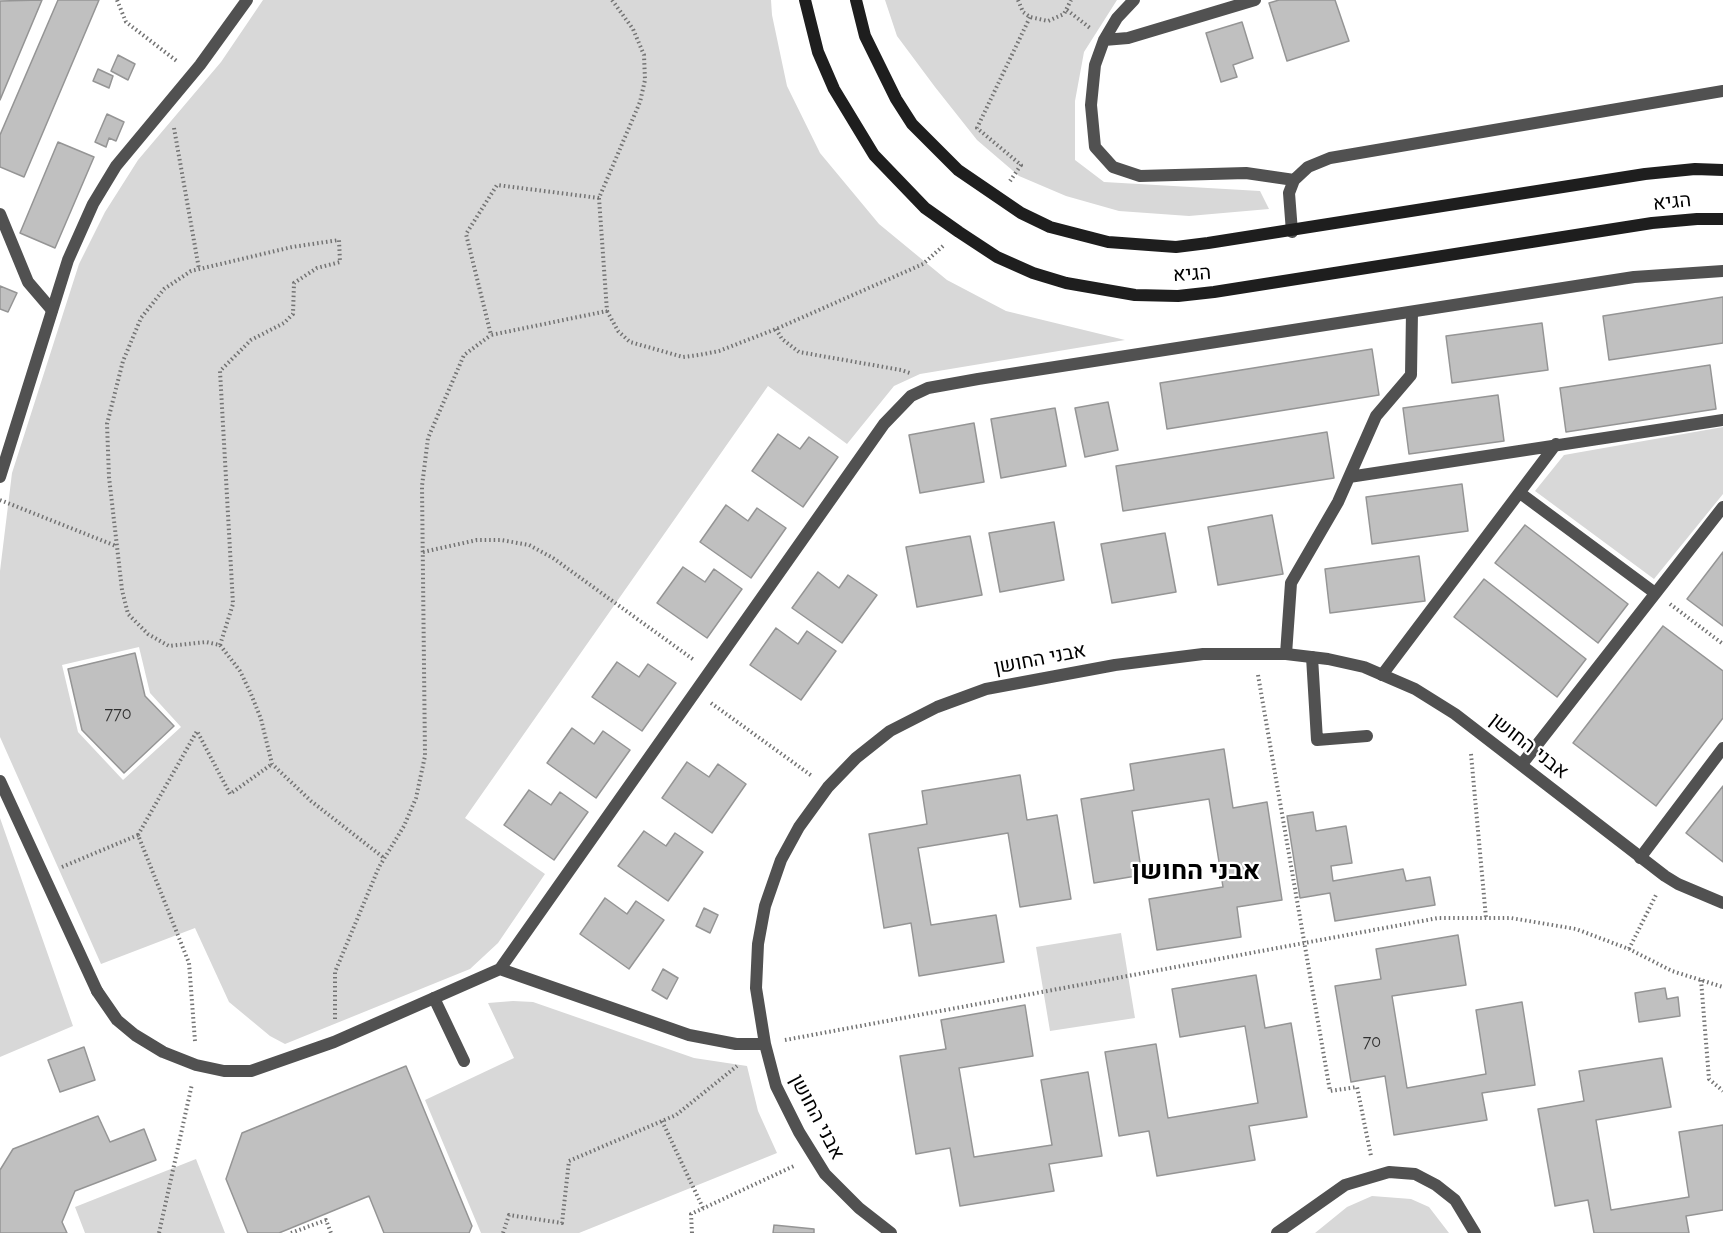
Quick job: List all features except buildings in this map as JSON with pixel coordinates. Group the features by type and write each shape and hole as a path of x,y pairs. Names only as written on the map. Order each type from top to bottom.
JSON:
{"street":[{"path":"0,477 68,260 93,204 116,166 193,73 247,0"},
{"name":"הגיא","path":"805,0 818,52 834,89 853,125 874,155 926,208 959,232 997,257 1033,273 1066,283 1100,291 1178,296 1276,284 1652,223 1723,219"},
{"name":"הגיא","path":"856,0 865,36 879,69 912,124 958,170 999,199 1050,227 1108,242 1176,247 1292,232 1645,174 1695,169 1723,170"},
{"path":"1134,0 1117,18 1104,40 1095,65 1091,105 1095,147 1113,167 1140,176 1246,173 1294,180"},
{"path":"1104,40 1128,38 1255,0"},
{"path":"1292,232 1289,193 1294,180 1308,167 1330,158 1723,91"},
{"path":"0,214 28,282 52,310"},
{"path":"0,781 97,991 117,1020 135,1035 163,1052 196,1065 224,1071 251,1071 334,1042 500,969 884,424 910,396 928,388 1634,277 1723,271"},
{"path":"1286,654 1291,583 1338,502 1376,416 1411,375 1412,312"},
{"path":"1349,477 1723,420"},
{"path":"1382,675 1556,444"},
{"path":"1520,492 1655,593"},
{"path":"1522,764 1723,507"},
{"name":"אבני החושן","path":"891,1233 859,1208 825,1174 799,1132 776,1086 765,1044 756,988 758,944 765,906 785,852 799,827 828,787 856,758 890,732 937,707 986,689 1115,665 1203,654 1286,654 1364,667 1415,689 1468,724 1678,885 1723,903"},
{"path":"1312,657 1317,740 1366,736"},
{"path":"1640,858 1723,748"},
{"path":"500,969 689,1035 736,1044 765,1044"},
{"path":"434,998 464,1061"},
{"path":"1276,1233 1345,1185 1375,1174 1389,1172 1415,1174 1436,1185 1455,1200 1474,1233"}],"path":[{"path":"117,0 126,22 193,73"},
{"path":"612,0 633,29 644,55 645,80 640,102 599,198 607,311 618,331 630,342 683,357 719,351 776,329 923,264 959,232"},
{"path":"1018,0 1023,12 1039,21 1057,19 1065,14 1071,0"},
{"path":"999,199 1021,165 976,128 1030,18"},
{"path":"165,107 177,137 199,269"},
{"path":"492,335 466,234 497,184 599,198"},
{"path":"220,645 233,604 220,371 251,339 284,323 293,314 294,283 317,268 340,262 339,240 292,247 191,271 158,296 141,318 123,361 107,424 108,477 122,590 128,614 147,634 169,646 206,642 220,645 240,671 251,694 261,719 272,764 311,801 384,858"},
{"path":"334,1042 335,972 384,858 404,826 416,798 425,756 422,486 428,438 464,355 492,335 607,311"},
{"path":"776,329 782,339 799,352 901,370 928,388"},
{"path":"0,500 117,546"},
{"path":"423,552 477,540 501,540 529,545 553,558 711,672"},
{"path":"1655,593 1723,644"},
{"path":"1255,654 1330,1091 1357,1087 1375,1174"},
{"path":"696,692 828,787"},
{"path":"1468,724 1486,918"},
{"path":"43,875 138,835 197,730 230,794 272,764"},
{"path":"138,835 189,963 196,1065 159,1233"},
{"path":"1629,949 1665,876"},
{"path":"503,1233 509,1215 562,1222 569,1161 676,1115 765,1044 1438,918 1511,918 1576,929 1629,949 1672,971 1723,987"},
{"path":"1701,980 1709,1079 1723,1091"},
{"path":"662,1121 703,1208"},
{"path":"692,1233 692,1214 814,1157"},
{"path":"291,1233 326,1220 331,1233"}],"shaded area":[{"path":"263,0 771,0 787,86 820,153 879,224 947,280 1006,311 1125,340 920,374 894,386 847,444 768,386 465,818 545,874 498,943 470,969 285,1044 270,1036 229,1002 195,928 101,964 0,737 0,571 12,473 79,264 105,212 138,160 221,62","holes":["139,647 150,693 181,727 123,780 78,732 62,665"]},
{"path":"885,0 1117,0 1084,52 1075,101 1075,160 1104,182 1260,191 1269,209 1189,216 1119,211 1066,196 1019,176 977,140 935,87 897,36"},
{"path":"1723,427 1723,494 1654,579 1535,491 1564,455"},
{"path":"0,818 73,1026 0,1057"},
{"path":"1121,933 1135,1018 1050,1031 1036,947"},
{"path":"533,1002 694,1058 747,1066 758,1111 777,1153 579,1233 481,1233 425,1100 514,1058 488,1003"},
{"path":"196,1159 225,1233 85,1233 75,1207"},
{"path":"1372,1196 1411,1199 1429,1207 1449,1233 1315,1233 1347,1207"}],"district":[{"name":"אבני החושן","path":"1196,871"}]}
